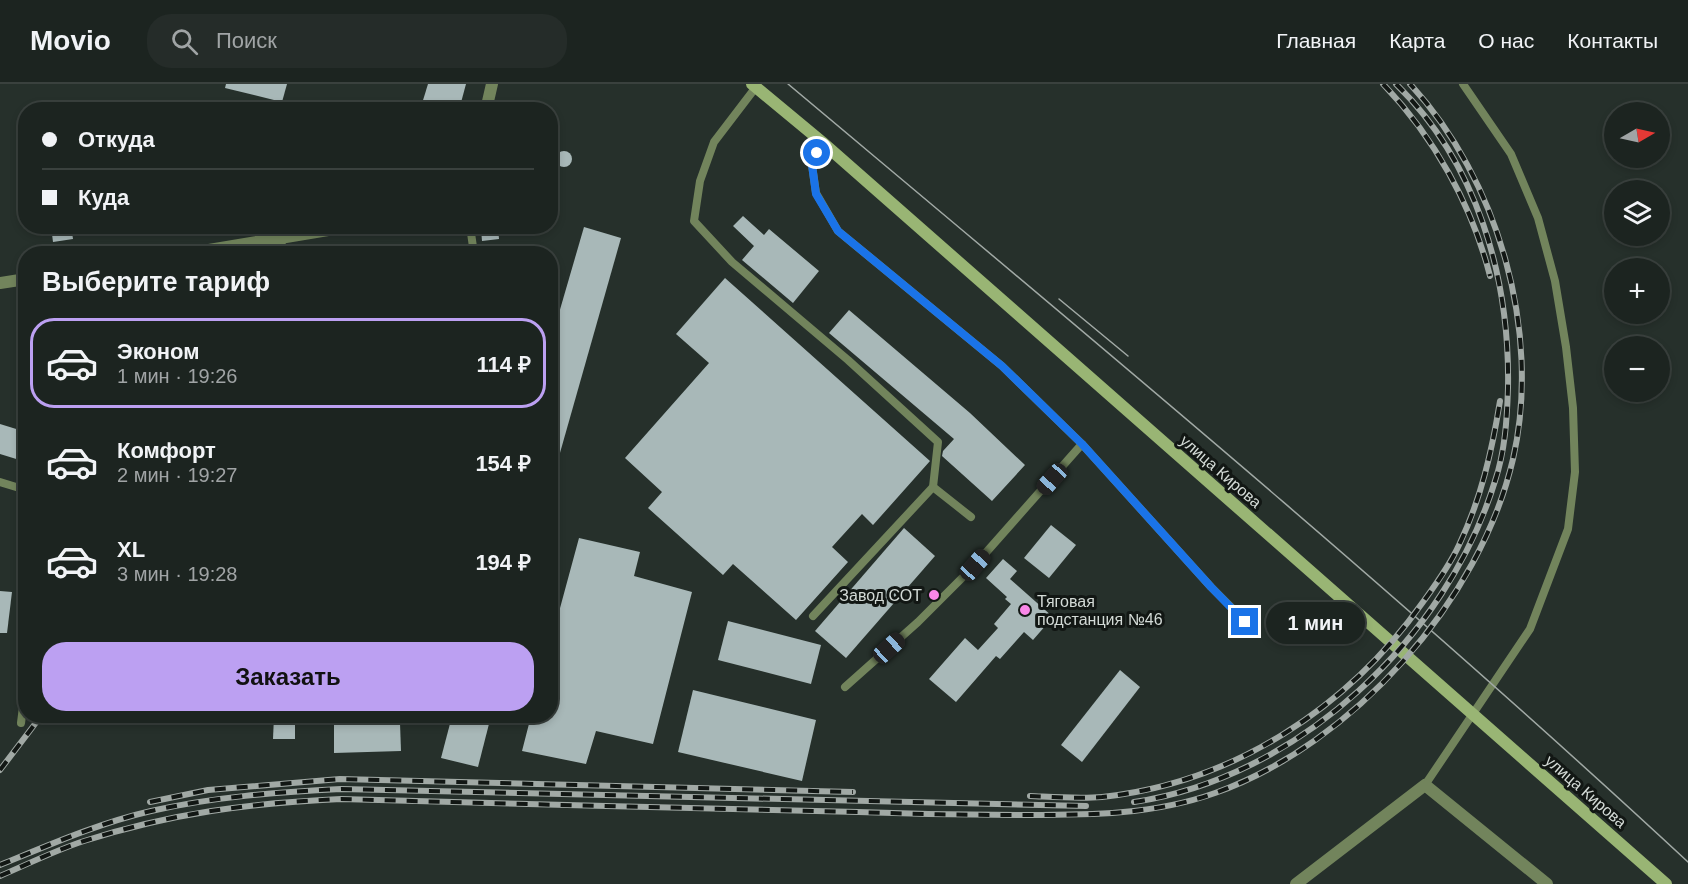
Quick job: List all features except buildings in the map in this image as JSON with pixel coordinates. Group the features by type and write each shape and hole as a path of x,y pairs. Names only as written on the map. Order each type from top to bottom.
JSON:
{"main road":[{"name":"улица Кирова","path":"754,86 822,142 1666,884"}],"street":[{"path":"488,102 492,84"},
{"path":"234,246 305,234"},
{"path":"0,283 18,280"},
{"path":"1296,884 1425,785 1547,884"}],"lane":[{"path":"1425,785 1530,629 1568,529 1575,472 1573,408 1566,347 1555,281 1538,218 1511,153 1463,84"},
{"path":"754,86 714,142 700,182 694,221 732,262 848,360 938,442 933,487 813,616"},
{"path":"822,142 812,165 816,194 838,231 1002,366 1082,444 1245,622"},
{"path":"282,238 282,246"},
{"path":"845,687 918,622 975,565 1082,444"},
{"path":"0,482 18,488"},
{"path":"933,487 971,517"}],"tram line":[{"path":"788,84 1356,564 1688,862"},
{"path":"1059,299 1128,356"}],"railway":[{"path":"1383,84 1419,126 1449,173 1473,224 1490,276"},
{"path":"1134,802 1195,788 1253,764 1308,731 1358,691 1403,645 1441,594 1472,539 1495,481 1505,435 1508,388 1503,305 1495,264 1468,186 1448,149 1424,115 1396,84"},
{"path":"0,876 63,849 117,831 180,816 275,803 341,799 937,814 1092,814 1142,810 1191,801 1266,770 1315,740 1361,703 1403,661 1441,614 1472,564 1496,512 1513,459 1521,410 1522,360 1516,310 1505,260 1489,211 1467,165 1441,122 1410,84"},
{"path":"1030,796 1102,797 1150,789 1197,776 1241,757 1284,734 1323,707 1360,675 1393,640 1423,602 1451,560 1467,528 1480,492 1500,401"},
{"path":"0,770 36,723"},
{"path":"150,802 208,790 340,779 853,792"},
{"path":"0,865 93,828 151,811 221,799 317,790 1086,806"}],"place":[{"name":"Завод СОТ","path":"934,595"},
{"name":"Тяговая подстанция №46","path":"1025,610"}],"route":[{"path":"817,153 812,165 816,194 838,231 1002,366 1082,444 1245,622"}]}
